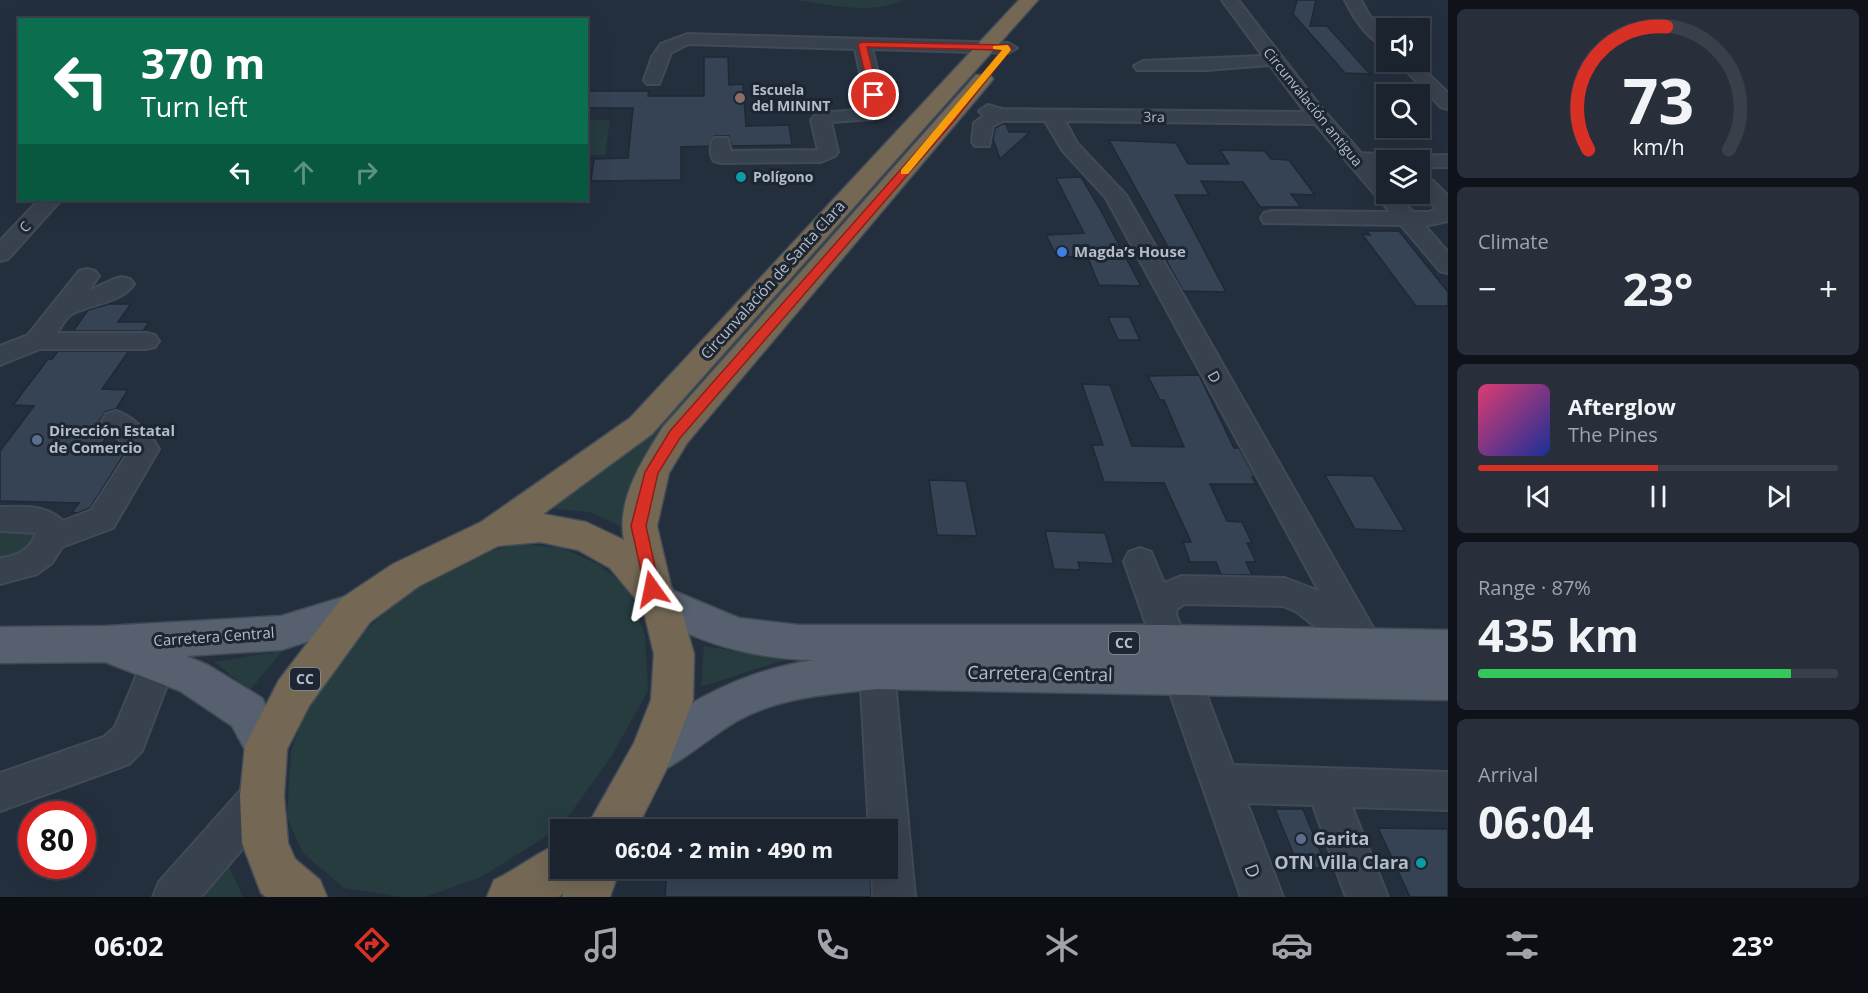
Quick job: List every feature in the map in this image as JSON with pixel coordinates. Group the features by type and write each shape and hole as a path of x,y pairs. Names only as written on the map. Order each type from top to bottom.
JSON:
{"highway":[{"name":"Circunvalación de Santa Clara","path":"493,532 641,426 987,51 1037,4"},
{"name":"Circunvalación de Santa Clara","path":"656,595 639,526 652,472 675,435 951,119 987,51"},
{"name":"CC","path":"303,897 278,876 265,843 262,796 266,746 294,693 356,610 406,575 493,532 540,528 586,537 623,557 656,595 674,654 672,700 651,755 617,819"},
{"path":"512,897 536,885 550,874"},
{"path":"586,897 593,879"}],"main road":[{"name":"Carretera Central","path":"656,595 708,625 739,635 799,642 1448,648"},
{"name":"Carretera Central","path":"0,645 106,644 281,633 356,610"},
{"name":"Carretera Central","path":"106,644 194,678 247,712 266,746"},
{"name":"Carretera Central","path":"651,755 701,720 750,694 818,676 1169,646 1448,681"}],"street":[{"name":"Circunvalación antigua","path":"1230,0 1273,60 1320,118 1448,266"},
{"path":"1353,0 1362,17 1376,31"},
{"path":"652,80 665,46 673,41 688,39 906,45 987,51"},
{"path":"721,142 722,157 821,156 828,152 821,120 824,117 866,115 877,106 862,44"},
{"path":"906,45 947,52 958,59 987,51"},
{"path":"1143,66 1206,65 1273,60"},
{"path":"1416,72 1448,103"},
{"name":"3ra","path":"982,142 984,123 994,113 1052,116 1320,118"},
{"name":"D","path":"1052,116 1069,146 1114,195 1367,647"},
{"path":"1430,161 1448,161"},
{"path":"1359,164 1376,163"},
{"path":"1359,164 1376,168"},
{"path":"1272,218 1431,219 1443,215 1447,208 1430,189"},
{"name":"C","path":"0,254 49,201"},
{"path":"0,231 25,227"},
{"path":"37,341 87,276"},
{"path":"62,309 101,295 122,284"},
{"path":"0,356 37,341 146,341"},
{"path":"51,538 102,519 145,449 116,421"},
{"path":"0,519 42,520 49,524 51,538 47,546 31,561 8,571 0,571"},
{"name":"D","path":"1140,561 1262,897"},
{"path":"1169,646 1160,604 1168,595 1181,590 1286,592 1309,602 1367,647"},
{"path":"0,792 117,751 129,739 158,664"},
{"path":"877,671 894,897"},
{"path":"1220,783 1448,791"},
{"path":"1326,788 1368,897"},
{"path":"174,897 262,796"}],"green space":[{"path":"797,0 904,0 879,7 851,8"},
{"path":"588,120 610,120 605,155 588,155"},
{"path":"781,287 787,292 628,529 589,512 547,508"},
{"path":"0,523 32,524 42,538 0,566"},
{"path":"516,544 562,548 598,564 629,589 645,636 648,691 611,757 566,819 550,819 550,834 481,877 425,897 401,897 344,888 303,853 287,818 291,751 310,698 346,649 405,594 466,558"},
{"path":"704,646 787,659 701,687"},
{"path":"282,651 250,690 214,662"},
{"path":"223,853 243,897 187,897"}],"building":[{"path":"1297,0 1316,0 1310,26 1327,26 1370,74 1345,73 1293,14"},
{"path":"704,57 728,57 729,85 743,84 746,126 789,125 792,145 732,146 729,136 714,136 709,146 681,147 681,180 591,181 594,159 628,158 633,108 588,108 588,91 649,91 648,96 704,96"},
{"path":"1006,124 1009,132 1030,132 1000,159 993,139 995,128"},
{"path":"1109,140 1176,143 1188,164 1229,164 1220,150 1265,151 1271,159 1289,160 1315,195 1291,194 1301,207 1260,207 1243,182 1201,181 1209,195 1175,195 1226,292 1183,291 1164,256 1173,256"},
{"path":"1081,177 1141,286 1099,285 1087,256 1057,257 1046,235 1084,233 1056,178"},
{"path":"1367,231 1399,231 1448,292 1448,306 1416,306 1362,234 1370,235"},
{"path":"109,304 131,304 118,322 149,322 143,331 73,331 88,310"},
{"path":"1108,317 1129,317 1140,340 1118,340"},
{"name":"Dirección Estatal de Comercio","path":"58,351 129,351 102,389 128,390 116,409 105,412 100,420 103,428 109,433 96,453 125,453 90,508 78,513 72,512 79,503 0,501 0,451 34,406 13,405 48,359 52,359"},
{"path":"1199,375 1234,448 1239,448 1255,477 1252,477 1256,484 1210,484 1227,521 1242,522 1252,543 1247,543 1256,562 1246,562 1252,575 1221,575 1216,562 1190,562 1183,542 1191,542 1164,483 1104,482 1092,445 1103,445 1082,384 1110,385 1132,446 1184,447 1164,400 1160,400 1148,376"},
{"path":"1325,475 1373,476 1405,531 1355,529"},
{"path":"929,480 966,481 977,536 937,535"},
{"path":"1045,531 1105,533 1114,564 1078,562 1080,570 1054,569"},
{"name":"Garita","path":"1275,809 1303,809 1327,868 1299,868"},
{"name":"OTN Villa Clara","path":"1378,828 1448,829 1448,897 1410,897"},
{"path":"666,879 870,879 871,897 665,897"}],"slow traffic":[{"path":"904,172 951,119 1008,48 996,48"}],"place":[{"name":"Escuela del MININT","path":"740,98"},
{"name":"Polígono","path":"741,177"},
{"name":"Magda’s House","path":"1062,252"},
{"name":"Dirección Estatal de Comercio","path":"37,440"},
{"name":"Garita","path":"1301,839"},
{"name":"OTN Villa Clara","path":"1421,863"}],"route":[{"path":"652,589 639,526 652,472 675,435 951,119 1008,48 862,44 874,95"}]}
